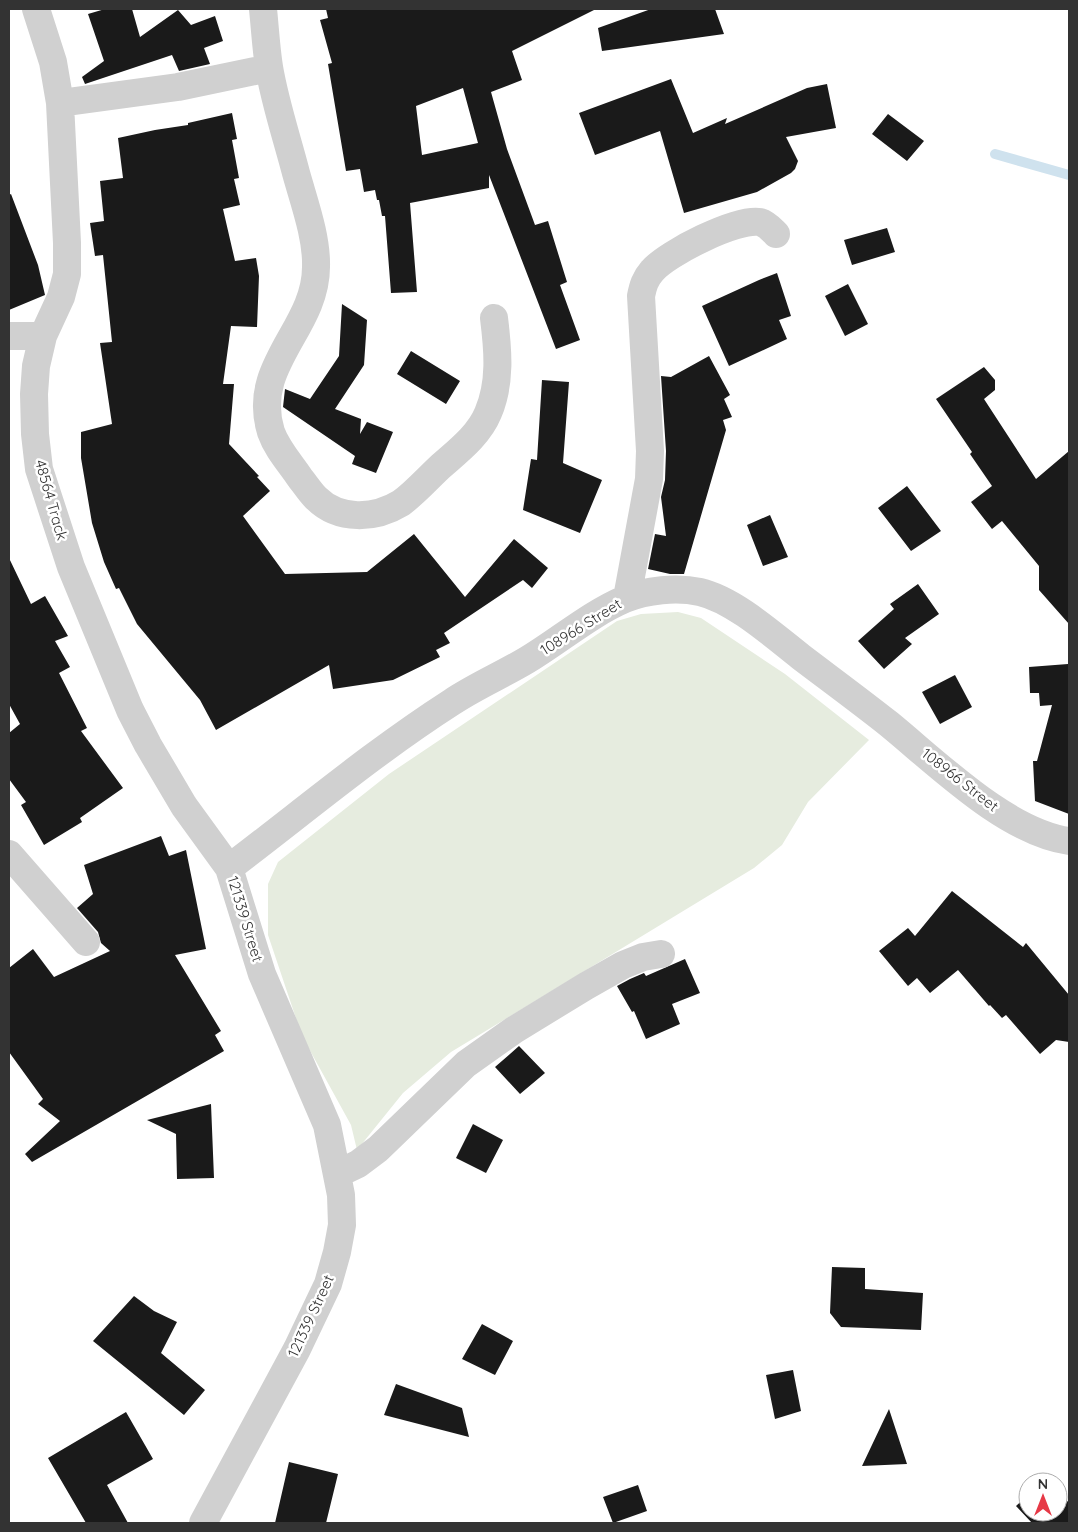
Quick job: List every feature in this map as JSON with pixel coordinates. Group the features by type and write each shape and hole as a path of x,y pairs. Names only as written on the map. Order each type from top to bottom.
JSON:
{"street":[{"name":"48564 Track","path":"36,9 53,62 60,103 67,243 67,274 61,297 43,336 36,366 34,434 40,470 71,568 130,710 184,806 229,868"},
{"path":"263,9 270,68 315,249 316,267 315,284 308,304 272,374 266,398 267,410 271,432 278,448 316,498 333,510 356,515 372,515 385,511 402,502 472,438 488,415 494,395 497,371 497,344 494,318"},
{"path":"60,103 178,86 270,68"},
{"path":"627,598 649,478 650,451 641,296 644,281 665,260 716,232 748,222 761,222 776,234"},
{"path":"9,336 43,336"},
{"name":"108966 Street","path":"229,868 406,732 454,700 527,660 597,614 627,598 662,590 701,592 720,600 765,629 992,807 1033,829 1056,839 1069,841"},
{"path":"9,854 86,942"},
{"name":"121339 Street","path":"203,1523 297,1349 328,1284 342,1225 341,1195 327,1125 262,974 229,868"},
{"path":"337,1174 358,1164 378,1149 466,1064 514,1030 623,965 643,957 661,954"}],"shaded area":[{"path":"678,612 701,618 785,674 869,740 808,802 782,845 754,868 451,1052 403,1093 357,1150 351,1125 302,1036 268,935 268,884 278,862 389,774 617,621 641,614"}],"building":[{"path":"105,9 132,9 140,37 178,10 191,25 215,16 223,41 204,48 210,64 179,71 172,55 85,84 82,77 104,61 88,14"},
{"path":"326,9 596,9 512,51 522,80 491,92 507,149 535,225 548,221 567,282 560,285 580,340 556,349 489,175 489,188 410,203 417,292 391,293 385,216 382,216 375,190 364,192 360,169 346,171 328,64 332,63 320,20 328,18","holes":["463,88 478,143 422,155 416,106"]},
{"path":"651,9 715,9 724,34 602,51 598,28"},
{"path":"671,79 693,133 727,118 725,124 807,88 827,84 836,128 786,137 798,161 791,173 757,192 684,213 660,131 595,155 579,113"},
{"path":"232,113 237,139 232,140 239,178 234,179 240,205 223,209 235,261 256,258 259,276 257,327 231,326 223,384 234,384 229,444 259,476 257,477 270,491 243,516 285,574 367,572 414,534 465,597 514,539 548,568 532,588 523,580 444,633 450,643 436,650 440,657 393,680 333,689 329,665 216,730 200,700 137,624 119,588 116,589 104,562 92,523 81,458 81,432 112,424 100,343 112,342 103,255 95,256 90,223 104,221 100,181 123,178 118,138 188,125 188,123"},
{"path":"888,114 924,141 907,161 872,134"},
{"path":"11,194 38,265 45,295 9,310 9,195"},
{"path":"887,228 895,252 852,265 844,240"},
{"path":"777,273 791,316 779,320 787,339 729,366 702,306"},
{"path":"848,284 868,324 845,336 825,296"},
{"path":"342,304 367,320 364,365 335,409 361,419 360,434 367,422 393,432 376,473 352,464 355,456 283,407 285,389 310,399 339,356"},
{"path":"411,351 460,381 446,404 397,374"},
{"path":"709,356 730,395 724,399 732,417 723,420 726,430 684,574 670,574 648,569 655,534 666,536 661,497 665,480 666,451 661,376 671,377"},
{"path":"984,367 995,380 995,390 984,399 1036,479 1069,451 1069,624 1039,590 1039,566 1002,521 992,529 971,502 992,486 970,454 972,452 936,399"},
{"path":"542,380 569,382 563,463 602,480 580,533 523,510 531,459 537,460"},
{"path":"907,486 941,531 911,551 878,508"},
{"path":"770,515 788,557 763,566 747,525"},
{"path":"9,558 31,604 45,596 68,636 55,641 70,667 59,673 87,728 81,731 123,788 80,818 82,822 44,845 21,805 26,802 9,779 9,733 20,724 9,704"},
{"path":"918,584 939,614 905,638 912,644 884,669 858,641 894,609 890,604"},
{"path":"1068,664 1069,814 1035,801 1033,761 1037,761 1052,705 1040,706 1039,693 1030,693 1029,667"},
{"path":"955,675 972,707 940,724 922,692"},
{"path":"161,836 169,856 186,850 206,949 175,955 221,1031 215,1035 224,1051 32,1162 25,1154 60,1121 38,1104 43,1099 9,1052 9,968 33,949 54,977 110,951 101,943 98,932 77,908 93,894 84,865"},
{"path":"952,891 1023,947 1026,943 1069,995 1069,1042 1056,1040 1040,1054 1006,1015 1002,1018 989,1006 958,970 930,993 917,978 908,986 879,951 908,928 915,936"},
{"path":"685,959 700,993 672,1004 680,1024 646,1039 634,1011 632,1012 617,986 644,973 646,976"},
{"path":"519,1046 545,1073 520,1094 495,1067"},
{"path":"211,1104 214,1178 177,1179 176,1134 147,1120"},
{"path":"473,1124 503,1140 486,1173 456,1158"},
{"path":"832,1267 865,1268 865,1289 923,1293 921,1330 841,1327 830,1313"},
{"path":"134,1296 154,1311 177,1322 161,1353 205,1390 184,1415 93,1341"},
{"path":"482,1324 513,1341 495,1375 462,1359"},
{"path":"793,1370 801,1411 775,1419 766,1375"},
{"path":"396,1384 462,1408 469,1437 384,1415"},
{"path":"889,1409 907,1464 862,1466"},
{"path":"126,1412 153,1459 107,1485 128,1523 86,1523 48,1458"},
{"path":"289,1462 338,1474 326,1523 275,1523"},
{"path":"638,1485 647,1511 613,1523 603,1497"},
{"path":"1069,1503 1069,1523 1032,1523 1068,1522"}],"waterway":[{"path":"995,154 1069,175"}]}
